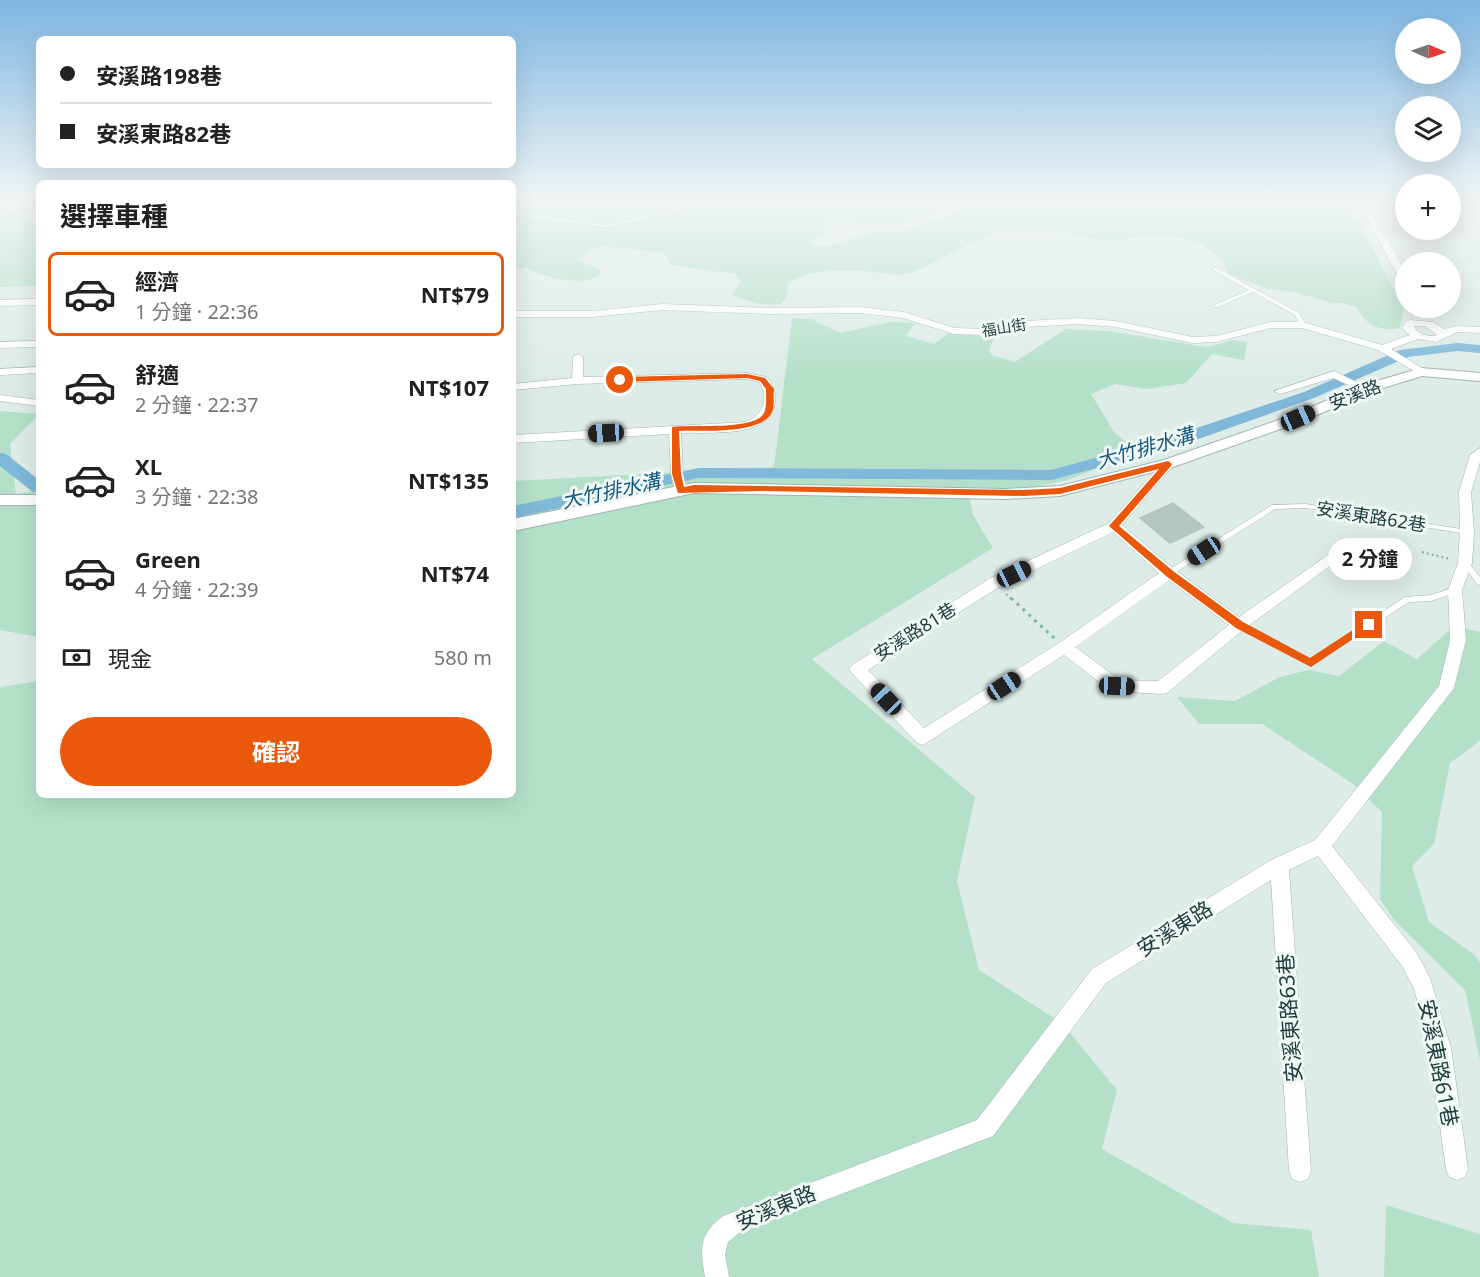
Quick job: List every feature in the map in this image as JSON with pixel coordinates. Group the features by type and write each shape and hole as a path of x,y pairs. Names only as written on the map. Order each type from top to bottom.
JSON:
{"street":[{"path":"0,303 36,302"},
{"name":"福山街","path":"516,314 593,314 662,307 772,311 860,310 904,315 954,331 986,332 1026,324 1078,321 1116,324 1204,340 1271,325 1303,325 1382,348 1421,372"},
{"path":"1424,318 1427,324"},
{"path":"1480,330 1456,329 1443,333 1443,336 1437,340 1418,336 1409,331 1407,325 1414,322 1427,324 1443,333 1480,338"},
{"path":"1382,348 1418,336"},
{"path":"0,345 36,344"},
{"path":"577,381 579,357"},
{"path":"0,372 36,370"},
{"path":"1421,372 1480,377"},
{"name":"安溪路","path":"516,525 530,523 679,483 694,488 1006,494 1060,491 1168,464 1298,418 1361,387 1421,372"},
{"path":"1280,391 1334,374 1361,387"},
{"path":"516,387 577,381 747,376 763,379 770,389 768,412 761,421 747,426 516,439"},
{"path":"0,398 36,403"},
{"path":"675,429 679,483"},
{"name":"安溪東路","path":"717,1277 713,1254 717,1235 731,1224 985,1128 1099,976 1279,865 1321,846 1446,688 1458,640 1455,590 1465,563 1467,532 1465,492 1476,455 1480,452"},
{"name":"安溪路81巷","path":"1168,464 1113,526 994,583 857,669 923,738 1064,647 1169,573"},
{"path":"0,500 36,501"},
{"path":"1113,526 1169,573 1239,625"},
{"path":"1064,647 1117,686 1161,688 1239,625 1353,544"},
{"name":"安溪東路61巷","path":"1321,846 1408,959 1423,985 1440,1048 1457,1169"},
{"name":"安溪東路63巷","path":"1279,865 1300,1171"}],"lane":[{"path":"1215,269 1298,315 1303,325"},
{"path":"1216,306 1252,290"},
{"name":"安溪東路62巷","path":"1274,507 1306,506 1467,532"},
{"name":"安溪路81巷","path":"1169,573 1274,507"},
{"path":"1465,563 1480,582"},
{"path":"1239,625 1311,663 1408,599 1431,598 1455,590"}],"path":[{"path":"1422,552 1465,563"},
{"path":"994,583 1064,647"}],"green space":[{"path":"0,259 36,259 36,286 0,287"},
{"path":"516,259 579,259 577,260 597,268 602,273 596,278 577,281 534,272 527,268 516,270"},
{"path":"668,259 941,259 912,273 905,274 843,270 804,276 788,283 787,297 781,304 756,303 732,295 741,281 735,274 671,265"},
{"path":"1220,259 1378,259 1395,292 1395,318 1402,318 1400,328 1386,329 1374,326 1364,319 1357,307 1332,303 1294,292 1268,289 1228,274"},
{"path":"792,318 811,319 840,333 891,322 915,323 906,336 934,344 950,332 994,338 989,350 991,355 1015,362 1066,329 1108,331 1207,347 1233,340 1247,342 1244,360 1212,354 1186,383 1147,389 1115,384 1091,394 1114,432 1138,452 1068,480 1021,490 969,495 973,515 993,548 812,659 975,797 957,881 979,970 1062,1023 1117,1090 1102,1149 1233,1223 1311,1230 1319,1277 0,1277 0,687 36,681 36,798 516,798 516,481 774,467"},
{"path":"0,411 36,414 36,417 10,444 16,494 36,491 36,636 0,630"},
{"path":"1454,626 1480,632 1480,741 1450,763 1434,844 1412,866 1429,922 1475,955 1480,963 1480,1060 1465,990 1395,921 1380,899 1382,812 1353,784 1262,724 1199,724 1177,697 1235,701 1280,677 1308,670 1339,676 1384,641 1417,659"},
{"path":"1386,1205 1480,1234 1480,1277 1384,1277"}],"building":[{"path":"1173,503 1204,527 1170,543 1140,518"}],"waterway":[{"name":"大竹排水溝","path":"516,511 699,473 1051,475 1167,444 1309,395 1405,353 1457,347 1480,349"},
{"name":"大竹排水溝","path":"0,458 36,486"}],"route":[{"path":"620,380 747,376 763,379 770,389 768,412 761,421 747,426 675,429 676,474 681,491 694,488 761,488 1006,494 1060,491 1168,464 1113,526 1169,573 1239,625 1311,663 1369,625"}]}
